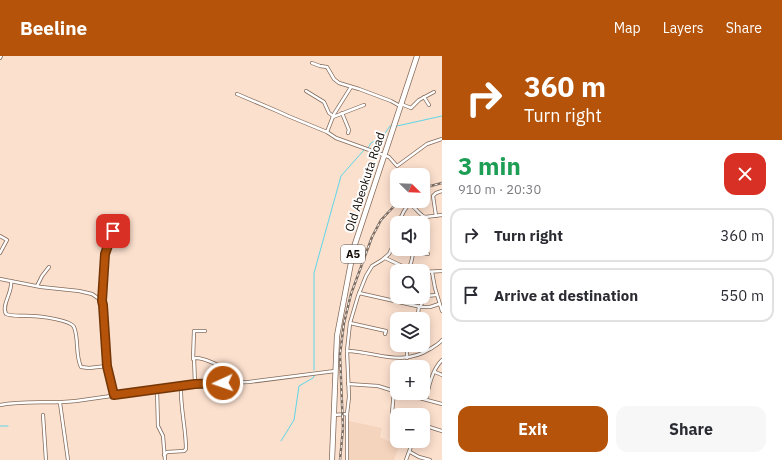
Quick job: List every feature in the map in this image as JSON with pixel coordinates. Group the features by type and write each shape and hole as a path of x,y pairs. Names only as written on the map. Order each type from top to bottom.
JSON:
{"highway":[{"name":"Old Abeokuta Road","path":"332,460 337,336 354,247 417,56"}],"street":[{"path":"312,63 320,66 327,66 337,82 410,108 424,97 434,92"},
{"path":"327,132 333,117 351,86"},
{"path":"306,91 324,102 329,113 333,117"},
{"path":"237,94 327,132 336,138 384,155 390,158 396,166 427,144 442,139"},
{"path":"424,97 429,105"},
{"path":"333,117 364,105"},
{"path":"342,113 349,130 348,133"},
{"path":"436,216 433,196 442,191"},
{"path":"402,216 409,204 414,206 423,216"},
{"path":"430,217 442,215"},
{"path":"113,231 105,254 102,301 107,366 114,395"},
{"path":"0,236 7,240 0,253"},
{"path":"347,460 347,414 349,397 347,351 350,323 359,293 372,266 386,258 390,252"},
{"path":"386,258 398,264"},
{"path":"37,286 48,267"},
{"path":"442,271 432,272 436,294 442,311"},
{"path":"0,278 60,290 79,291 92,294 102,301"},
{"path":"11,281 11,290 5,309 6,314 58,319 70,322 74,328 81,366 89,368 107,366"},
{"path":"359,293 419,307 430,307 439,304"},
{"path":"418,312 419,307 426,296 436,294"},
{"path":"350,323 386,332 385,334"},
{"path":"195,384 193,359 194,331 205,332"},
{"path":"347,351 370,353 398,359 407,358 424,353 442,340"},
{"path":"407,352 407,358"},
{"path":"193,359 199,357 218,365"},
{"path":"430,387 435,372 442,360"},
{"path":"0,405 22,402 60,403 195,384 249,382 336,371"},
{"path":"435,372 442,376"},
{"path":"348,384 378,386 390,390"},
{"path":"164,455 167,452 184,451 186,449 180,386"},
{"path":"157,390 158,426 163,436 165,460"},
{"path":"429,400 442,404"},
{"path":"60,403 68,460"},
{"path":"43,414 46,460"},
{"path":"334,415 347,414"},
{"path":"430,427 442,430"},
{"path":"406,460 411,448"},
{"path":"410,452 419,457 430,460"}],"shaded area":[{"path":"349,421 382,428 380,437 390,442 390,448 398,448 394,460 349,460"}],"waterway":[{"path":"397,126 442,116"},
{"path":"368,148 371,143 383,136 391,126"},
{"path":"314,370 314,273 341,176 364,150"},
{"path":"281,441 294,420 299,386 314,376"},
{"path":"0,426 8,426"}],"railway":[{"path":"430,186 442,183"},
{"path":"340,460 343,428 340,354 344,323 351,294 372,237 381,220 392,208"}],"route":[{"path":"113,231 105,254 102,302 107,366 114,395 195,384 223,383"}]}
